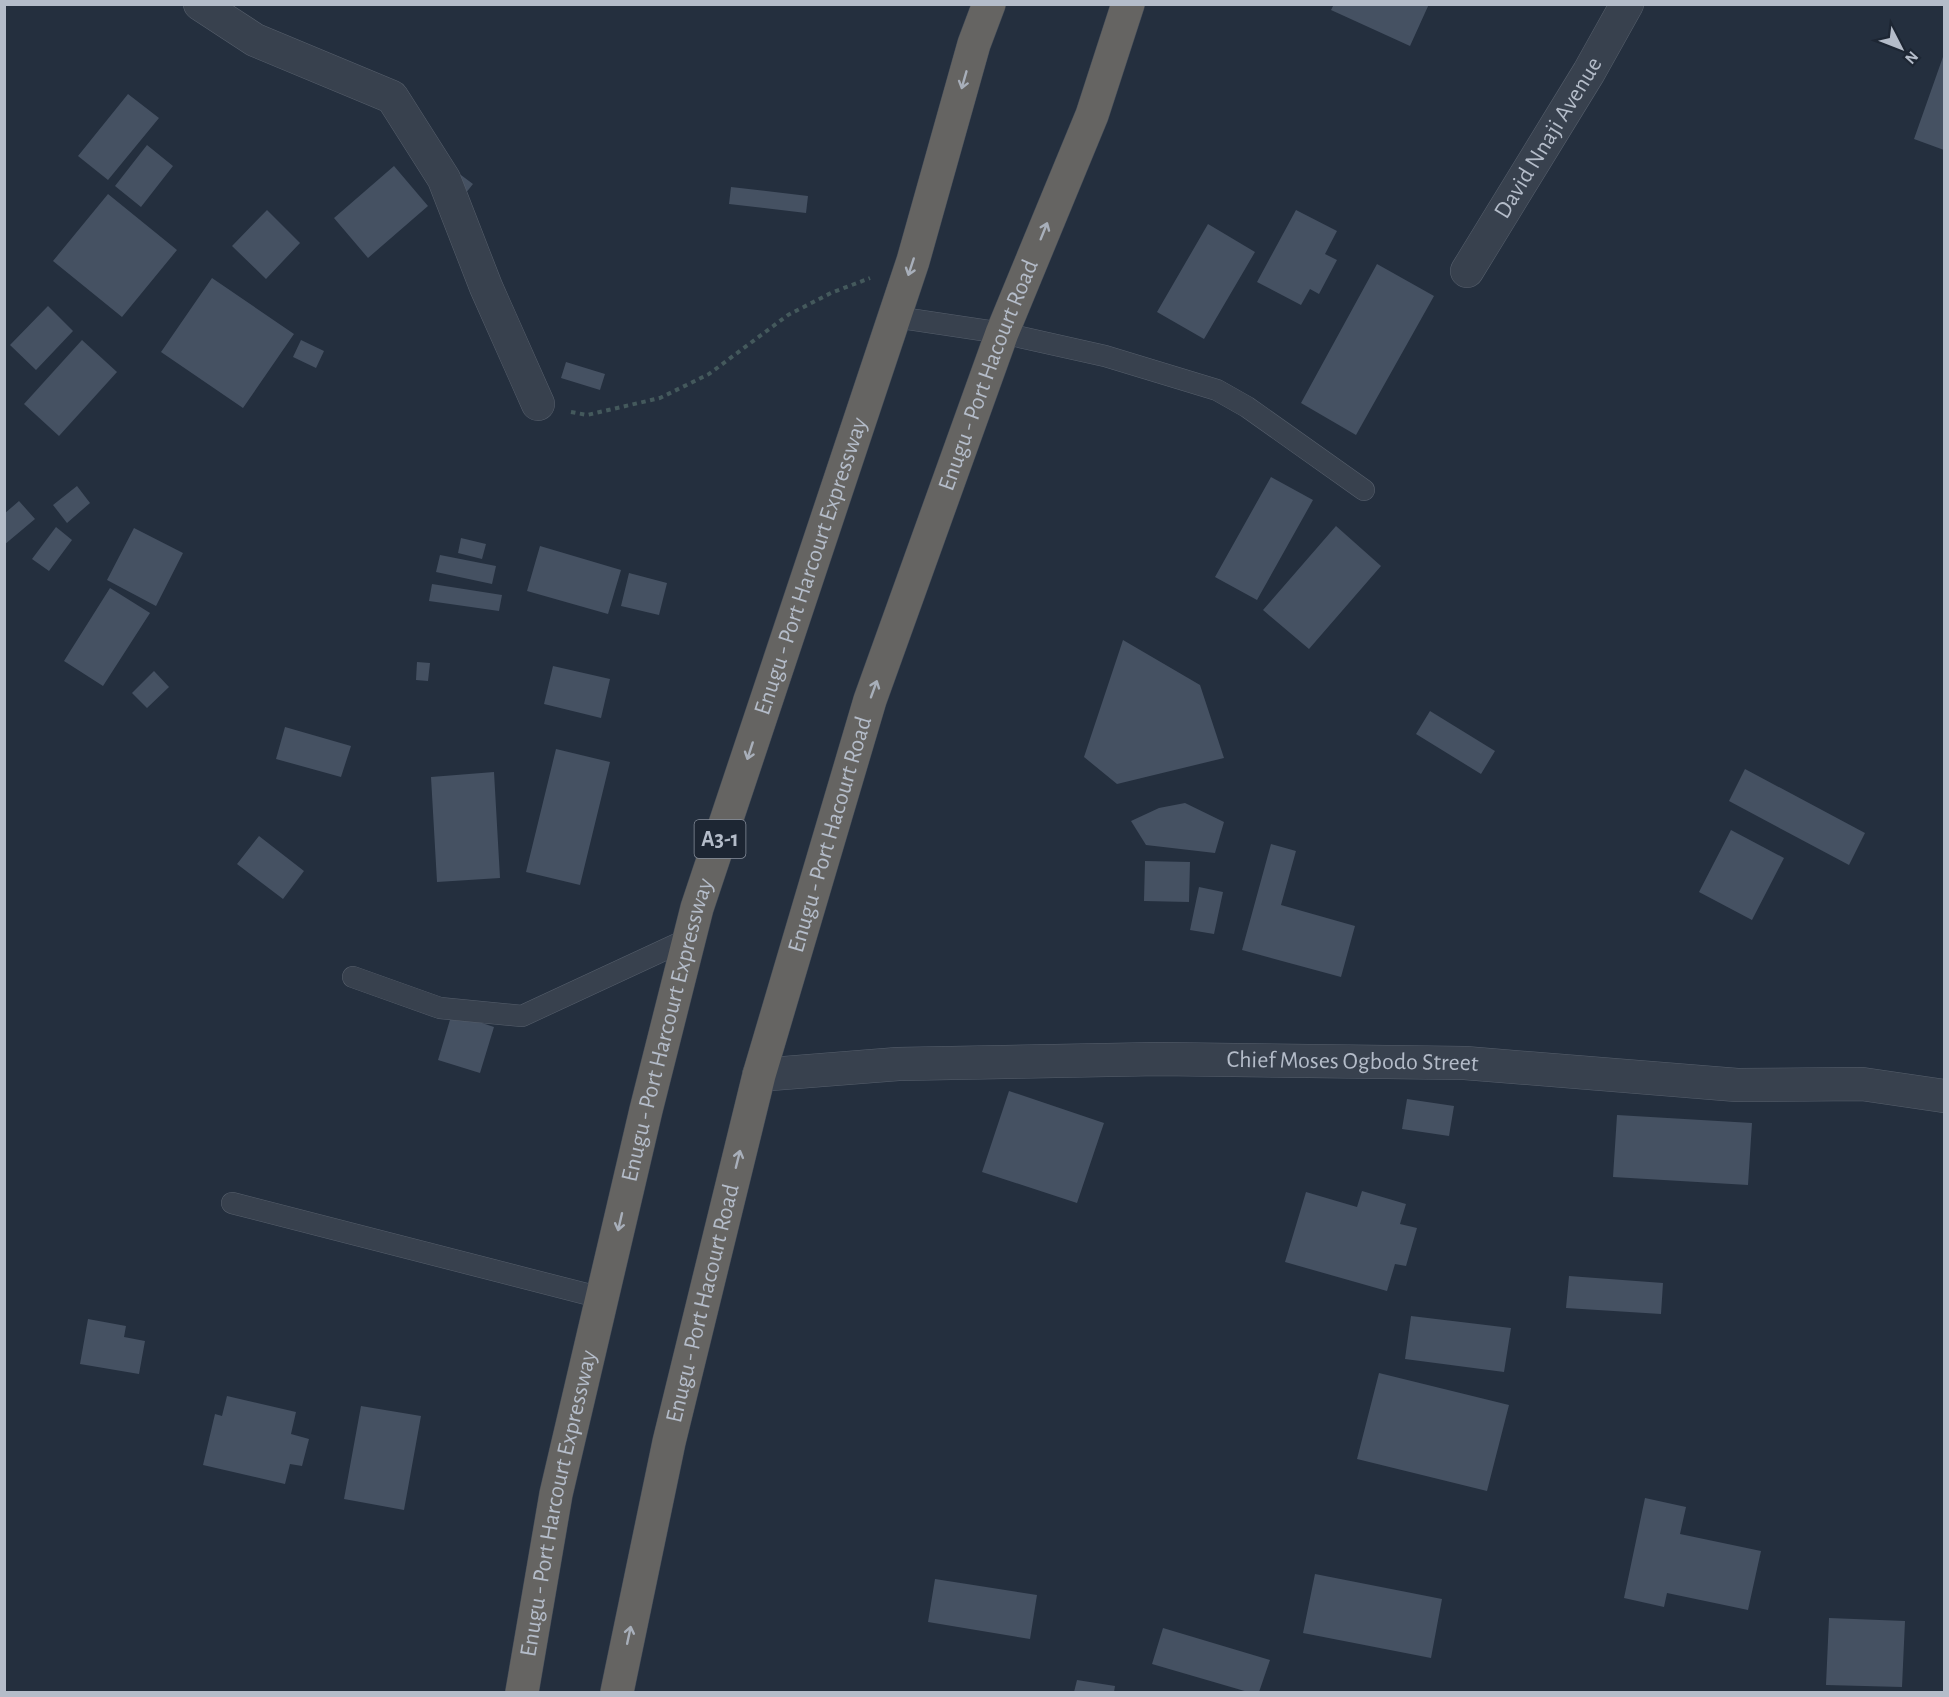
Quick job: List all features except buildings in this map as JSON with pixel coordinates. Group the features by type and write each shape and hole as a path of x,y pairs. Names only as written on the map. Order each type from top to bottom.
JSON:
{"highway":[{"path":"974,44 976,4"},
{"name":"Enugu - Port Harcourt Expressway","path":"522,1692 556,1494 697,908 895,317 974,44 989,4"},
{"name":"Enugu - Port Hacourt Road","path":"617,1692 669,1442 759,1075 870,700 1002,333 1092,115 1128,4"},
{"path":"1092,115 1146,4"}],"street":[{"path":"200,4 255,40 392,97 444,178 486,287 538,404"},
{"name":"David Nnaji Avenue","path":"1467,270 1589,72 1627,4"},
{"name":"Chief Moses Ogbodo Street","path":"759,1075 898,1064 1159,1059 1465,1063 1737,1085 1862,1084 1944,1096"}],"lane":[{"path":"895,317 1002,333 1105,356 1217,390 1247,407 1364,490"},
{"path":"353,977 440,1008 522,1016 690,938"},
{"path":"232,1203 602,1298"}],"path":[{"path":"538,404 587,415 660,398 709,374 788,315 831,293 913,261"}]}
